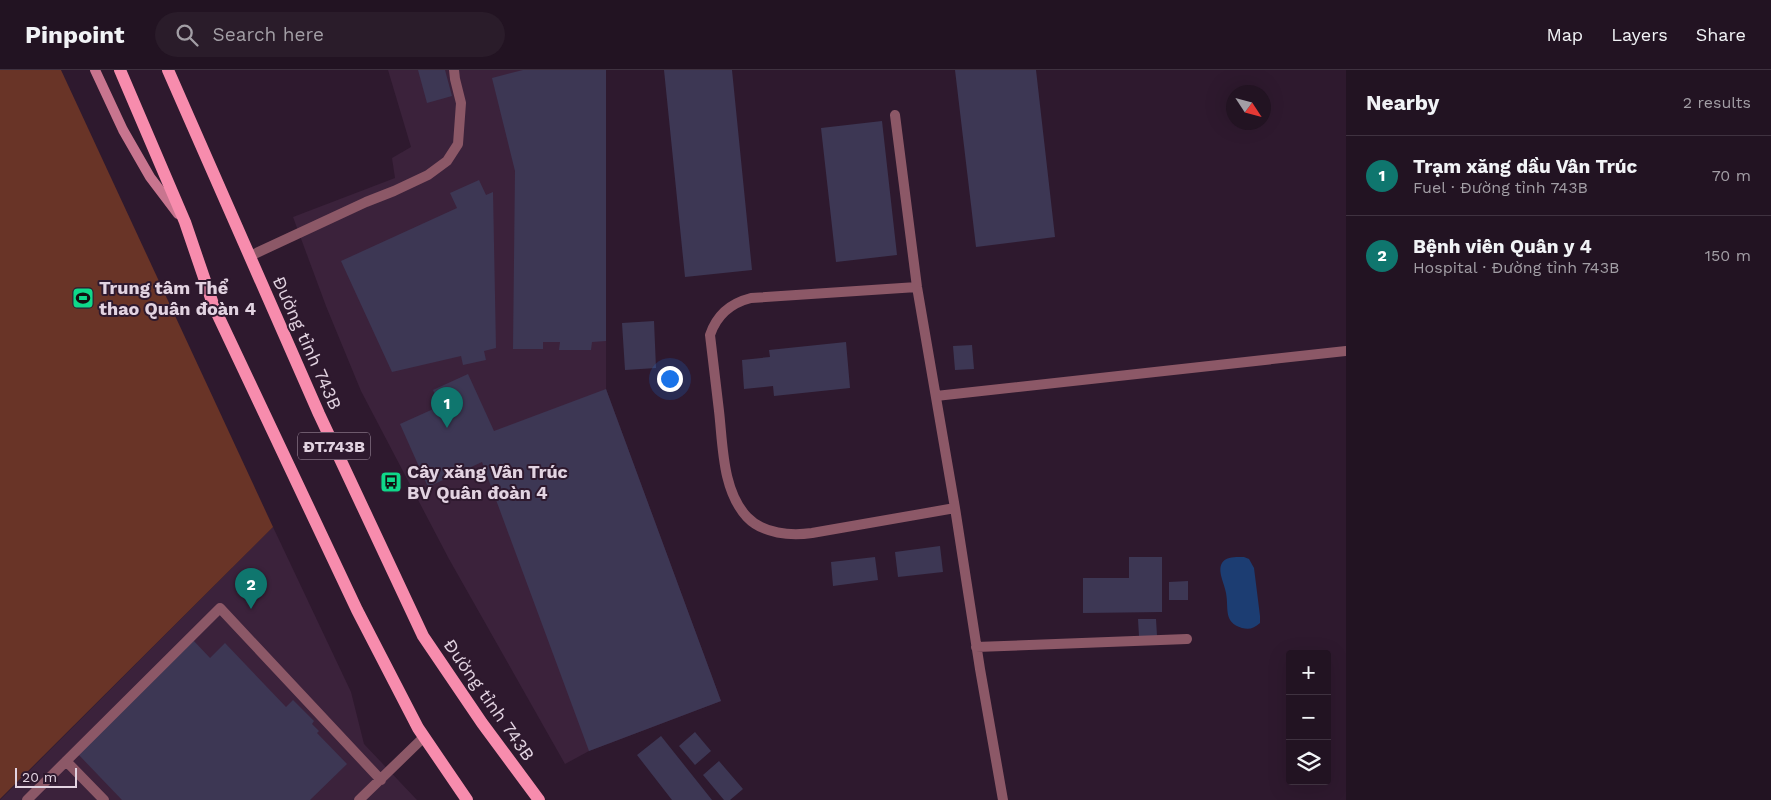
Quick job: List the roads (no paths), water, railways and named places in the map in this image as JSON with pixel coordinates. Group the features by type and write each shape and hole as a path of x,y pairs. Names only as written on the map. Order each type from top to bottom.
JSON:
{"main road":[{"path":"95,70 123,130 150,177 185,222"},
{"name":"ĐT.743B","path":"120,70 185,222 219,316 357,610 424,737 467,800"},
{"name":"Đường tỉnh 743B","path":"168,70 319,414 423,636 482,723 539,800"}],"lane":[{"path":"250,256 428,175 447,161 458,144 460,103 454,79 454,70"},
{"path":"895,115 917,287 1003,800"},
{"path":"917,287 751,298 742,300 724,311 713,326 710,335 726,472 736,500 748,518 766,529 788,534 812,533 955,508"},
{"path":"936,396 1346,351"},
{"path":"27,800 220,608 381,780"},
{"path":"976,647 1187,638"},
{"path":"360,800 424,737"},
{"path":"66,761 104,800"}],"water":[{"path":"1244,557 1249,559 1254,568 1260,616 1260,623 1247,629 1236,625 1229,619 1226,593 1220,570 1222,563 1226,559"}],"place":[{"name":"Trung tâm Thể thao Quân đoàn 4","path":"83,298"},
{"name":"Trạm xăng dầu Vân Trúc","path":"447,428"},
{"name":"Cây xăng Vân Trúc BV Quân đoàn 4","path":"391,482"},
{"name":"Bệnh viên Quân y 4","path":"251,609"}]}
